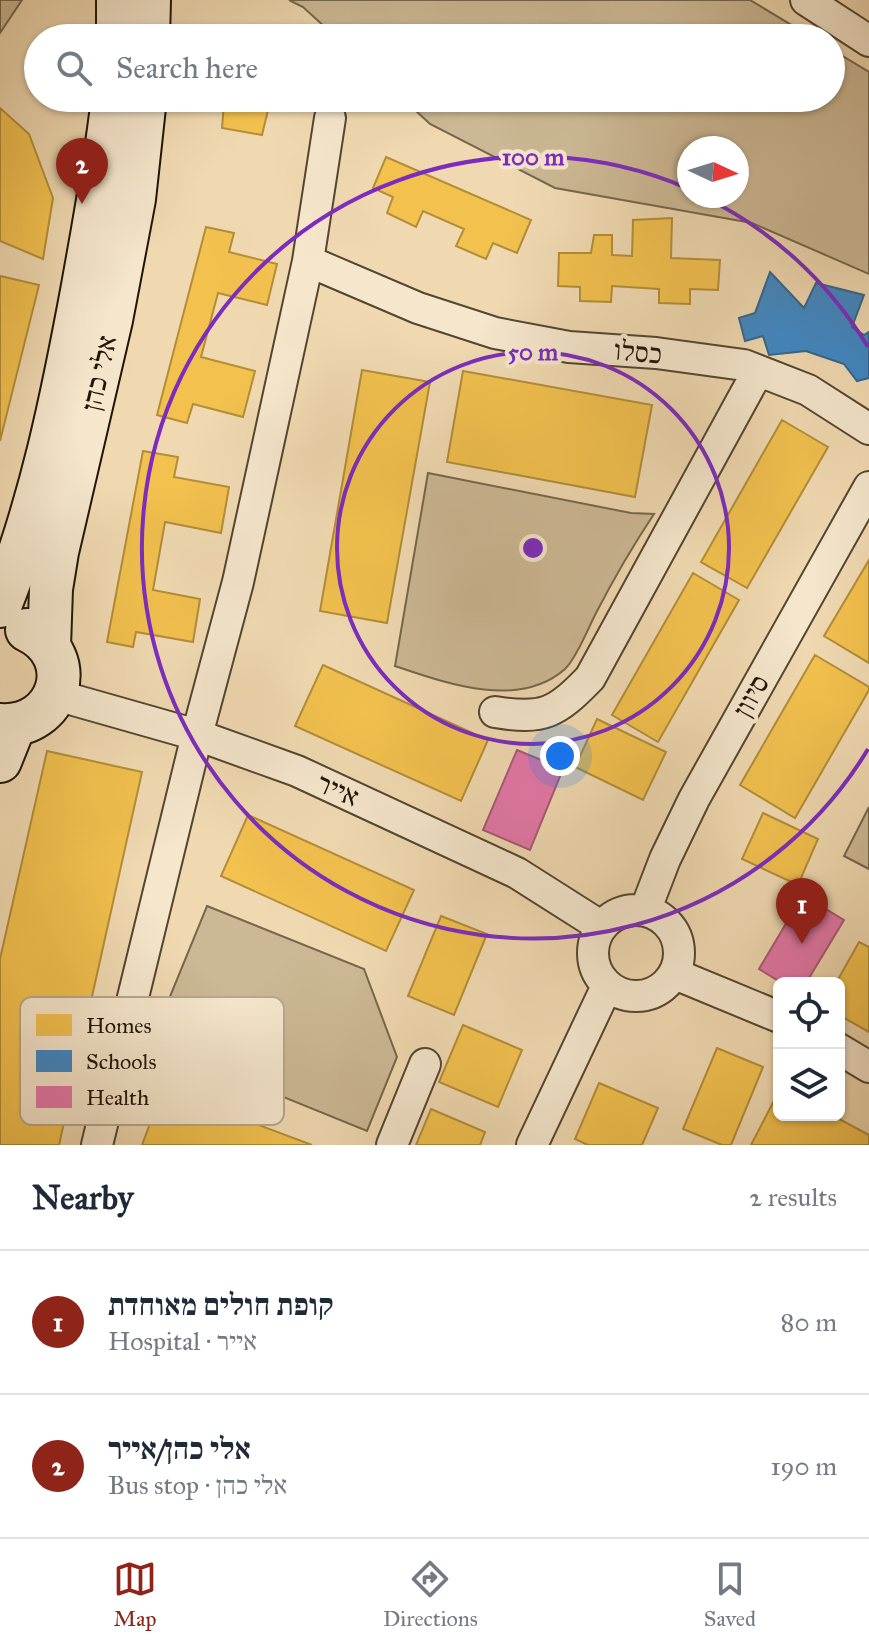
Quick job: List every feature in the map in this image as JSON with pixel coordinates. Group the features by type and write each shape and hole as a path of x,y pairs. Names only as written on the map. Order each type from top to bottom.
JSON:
{"street":[{"path":"118,0 118,24"},
{"path":"148,24 149,0"},
{"path":"806,0 843,24"},
{"path":"845,25 869,41"},
{"name":"אלי כהן","path":"0,606 18,562 36,502 68,367 111,112"},
{"name":"אלי כהן","path":"56,695 59,679 57,662 49,647 51,589 111,320 134,199 143,112"},
{"path":"133,997 238,582 308,261 330,118"},
{"name":"כסלו","path":"308,261 418,308 495,333 569,347 656,353 744,365 808,390 869,429"},
{"path":"495,712 542,715 569,699 590,678 758,371"},
{"name":"סיוון","path":"645,911 665,859 694,799 869,487"},
{"path":"0,628 23,628 38,635 49,647"},
{"path":"5,737 39,716 56,695"},
{"name":"אייר","path":"56,695 197,735 297,771 517,873 602,927"},
{"path":"626,911 645,911 658,915 668,924 679,948 679,961 667,985 644,996 631,997 607,986 594,964 593,951 596,938 609,920 626,911"},
{"path":"675,974 773,1015"},
{"path":"532,1145 607,986"},
{"path":"845,1053 869,1067"},
{"path":"392,1145 425,1064"},
{"path":"97,1145 102,1125"}],"shaded area":[{"path":"0,0 22,0 0,33"},
{"path":"289,0 750,0 790,24 322,24 303,7"},
{"path":"845,57 869,72 869,274 752,223 555,188 430,124 417,112 845,112"},
{"path":"428,473 631,513 654,514 616,576 582,644 565,669 547,681 504,691 482,689 395,666"},
{"path":"869,807 869,869 844,856"},
{"path":"207,906 364,969 397,1057 367,1131 284,1097 284,997 170,997"}],"building: Homes":[{"path":"0,108 29,134 53,198 43,259 0,241"},
{"path":"223,112 268,112 262,135 222,128"},
{"path":"386,157 531,220 517,253 493,243 486,259 456,246 464,229 423,211 416,227 387,213 393,197 373,188"},
{"path":"672,218 671,258 720,260 718,290 690,289 690,304 659,303 659,289 612,286 611,302 580,301 580,287 558,286 559,253 591,253 594,235 612,235 612,255 632,256 633,220"},
{"path":"206,227 234,233 229,252 277,264 267,305 218,293 201,357 255,371 243,417 193,404 187,423 157,415"},
{"path":"0,276 39,285 0,441"},
{"path":"362,370 430,382 387,623 320,611"},
{"path":"463,371 652,405 635,497 447,462"},
{"path":"782,420 828,447 747,588 701,562"},
{"path":"143,451 178,457 174,477 229,487 221,533 165,522 153,590 200,599 193,642 136,632 133,647 107,642"},
{"path":"869,560 869,663 824,636"},
{"path":"693,573 739,600 658,742 612,715"},
{"path":"815,655 869,687 869,690 795,818 740,785"},
{"path":"323,665 488,740 461,801 295,726"},
{"path":"597,719 666,752 643,800 575,767"},
{"path":"47,751 142,772 92,997 20,997 20,1125 63,1125 59,1145 0,1145 0,959"},
{"path":"763,813 818,839 798,885 742,859"},
{"path":"248,815 414,890 386,951 221,876"},
{"path":"441,916 487,934 454,1015 408,996"},
{"path":"859,942 869,947 869,1032 845,1018 845,977 839,977"},
{"path":"463,1025 522,1050 498,1107 439,1082"},
{"path":"717,1048 763,1067 731,1145 722,1145 683,1129"},
{"path":"599,1083 658,1108 642,1145 588,1145 575,1139"},
{"path":"773,1103 773,1121 843,1121 869,1135 869,1145 751,1145"},
{"path":"431,1109 485,1132 480,1145 416,1145"},
{"path":"150,1125 259,1125 312,1145 142,1145"}],"building: Schools":[{"path":"770,272 804,308 816,283 864,295 852,327 864,335 869,332 869,378 857,381 844,364 806,351 769,355 763,336 745,341 739,318 755,313"}],"building: Health":[{"path":"517,750 563,769 530,850 483,830"},
{"path":"803,895 844,920 810,977 773,978 759,969"}],"place":[{"name":"אלי כהן/אייר","path":"82,204"},
{"name":"קופת חולים מאוחדת","path":"802,944"}]}
